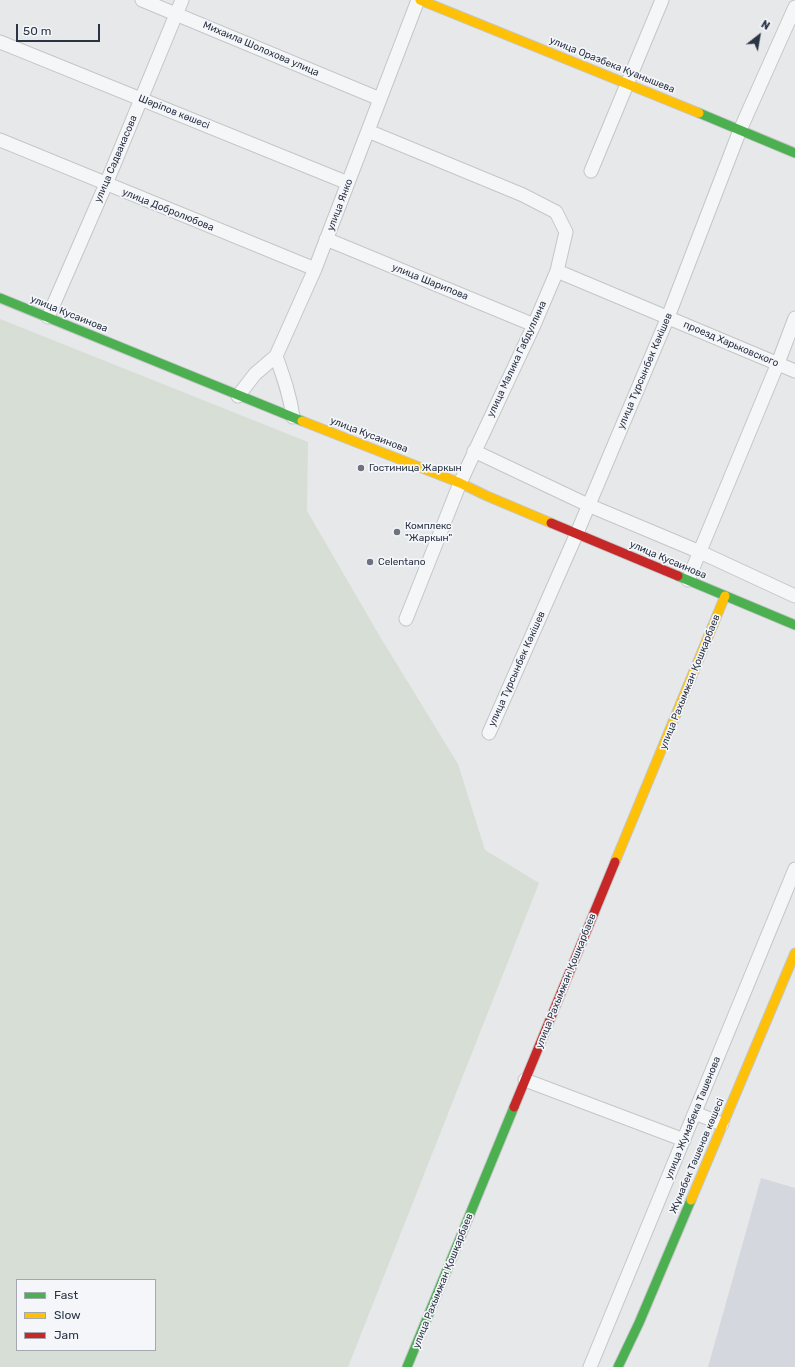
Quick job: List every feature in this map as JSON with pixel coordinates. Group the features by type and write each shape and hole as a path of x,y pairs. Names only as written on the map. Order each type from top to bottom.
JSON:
{"street":[{"name":"Михаила Шолохова улица","path":"142,0 380,99"},
{"name":"улица Садвакасова","path":"48,318 106,184 182,0"},
{"name":"улица Оразбека Куанышева","path":"419,0 628,83 795,153"},
{"name":"улица Янко","path":"238,396 255,374 276,356 314,270 419,0"},
{"path":"591,170 662,0"},
{"name":"улица Тұрсынбек Кәкішев","path":"489,734 577,533 668,317 740,130 795,7"},
{"name":"Шәріпов көшесі","path":"0,42 348,183"},
{"name":"улица Малика Габдуллина","path":"368,131 524,195 556,212 566,232 557,271 534,325 460,482 406,619"},
{"name":"улица Добролюбова","path":"0,140 314,270"},
{"name":"улица Шарипова","path":"326,239 534,325"},
{"name":"проезд Харьковского","path":"557,271 795,371"},
{"name":"улица Кусаинова","path":"0,298 238,396 460,482 487,496 795,624"},
{"path":"688,580 778,363 795,318"},
{"path":"276,356 288,389 292,417"},
{"path":"474,451 588,505 700,552 795,596"},
{"name":"улица Рахымжан Қошқарбаев","path":"407,1367 725,596"},
{"name":"улица Жумабека Ташенова","path":"590,1367 795,869"},
{"name":"Жұмабек Тәшенов көшесі","path":"618,1367 639,1323 795,953"},
{"path":"525,1080 684,1140"},
{"path":"695,1113 722,1124"}],"shaded area":[{"path":"0,319 308,442 307,511 382,640 458,764 485,850 539,883 348,1367 0,1367"},
{"path":"761,1178 795,1188 795,1367 708,1367"}],"traffic: fast":[{"path":"699,113 795,153"},
{"path":"0,298 302,421"},
{"path":"678,576 795,625"},
{"path":"407,1367 514,1107"},
{"path":"618,1367 639,1323 691,1200"}],"traffic: slow":[{"path":"420,0 699,113"},
{"path":"302,421 460,483 551,523"},
{"path":"615,862 725,596"},
{"path":"691,1200 795,953"}],"traffic: jam":[{"path":"551,523 678,576"},
{"path":"514,1107 615,862"}],"place":[{"name":"Гостиница Жаркын","path":"361,468"},
{"name":"Комплекс \"Жаркын\"","path":"397,532"},
{"name":"Celentano","path":"370,562"}]}
